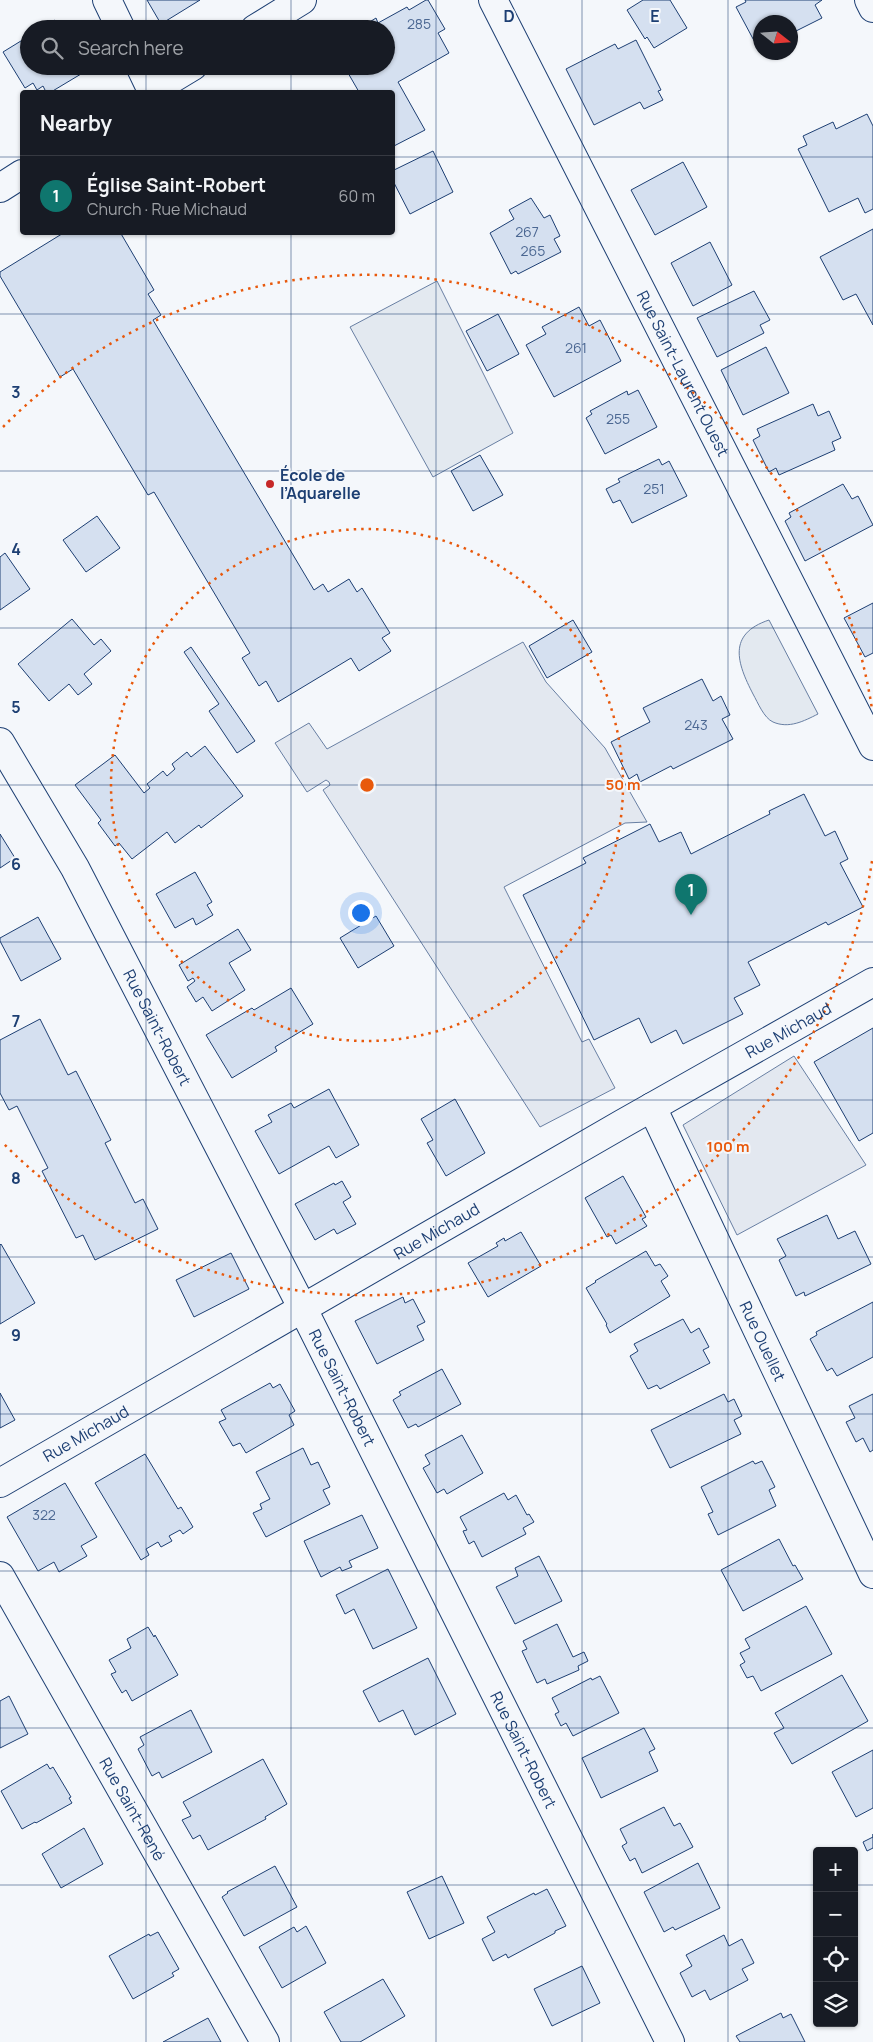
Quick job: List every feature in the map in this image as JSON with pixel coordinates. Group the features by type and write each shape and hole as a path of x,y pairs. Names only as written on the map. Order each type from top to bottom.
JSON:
{"street":[{"path":"107,0 117,20"},
{"path":"270,20 302,0"},
{"name":"Rue Saint-Laurent Ouest","path":"493,0 873,746"},
{"path":"869,0 873,8"},
{"path":"144,75 150,90"},
{"path":"154,90 178,75"},
{"path":"0,188 20,175"},
{"name":"Rue Saint-Robert","path":"0,742 75,868 303,1309 670,2042"},
{"name":"Rue Michaud","path":"0,1483 652,1107 873,982"},
{"name":"Rue Ouellet","path":"652,1107 873,1574"},
{"name":"Rue Saint-René","path":"0,1576 265,2042"}],"shaded area":[{"path":"437,281 513,433 433,477 350,327"},
{"path":"769,620 818,714 796,723 779,724 767,717 747,682 740,661 741,641 756,626"},
{"path":"523,642 546,682 605,748 647,822 625,823 504,887 582,1042 589,1039 615,1088 540,1127 323,790 330,785 329,782 326,780 307,792 275,743 309,723 327,749"},
{"path":"794,1056 866,1165 737,1235 683,1125"}],"building":[{"path":"147,0 200,0 168,20 159,20"},
{"path":"428,0 445,29 438,33 449,53 398,82 425,130 395,145 395,90 358,90 349,75 395,75 395,20 383,20 407,7 409,10"},
{"path":"643,0 670,0 687,28 654,48 647,37 645,39 627,10"},
{"path":"745,0 822,0 815,5 822,18 798,30 798,15 753,15 753,39 736,7 746,2"},
{"path":"636,40 661,90 658,91 663,100 644,109 640,102 594,125 566,69 615,44 618,49"},
{"path":"20,42 20,75 79,75 54,90 45,90 43,86 37,90 33,83 25,88 3,52"},
{"path":"867,114 873,126 873,209 865,213 858,198 829,212 798,149 807,145 803,136 833,122 836,129"},
{"path":"433,151 453,192 410,214 395,185 395,170"},
{"path":"683,162 707,207 655,235 631,190"},
{"path":"531,198 544,218 550,215 560,236 554,239 561,252 518,274 516,271 511,274 490,233 514,219 509,210"},
{"path":"873,229 873,325 856,294 843,300 820,257"},
{"path":"60,235 122,235 154,290 148,294 161,315 153,320 314,590 323,584 328,592 349,579 357,592 362,588 390,633 382,638 391,651 359,671 351,658 278,702 266,681 259,686 242,658 250,653 154,492 148,495 73,369 60,377 0,276 0,272"},
{"path":"710,242 732,285 693,306 671,263"},
{"path":"754,291 770,320 760,325 764,333 717,357 697,318"},
{"path":"579,307 589,326 600,320 621,361 554,397 526,345 546,334 542,327"},
{"path":"498,314 519,354 487,371 466,331"},
{"path":"766,347 789,393 743,415 721,370"},
{"path":"638,390 657,427 605,454 586,418 592,414 590,411 627,391 628,395"},
{"path":"813,404 818,416 829,411 841,438 832,442 835,450 779,475 776,468 769,472 753,440 760,436 757,429"},
{"path":"480,455 503,495 473,511 451,471"},
{"path":"659,459 662,465 669,461 687,496 632,523 620,500 613,503 606,489 620,482 618,479"},
{"path":"843,484 852,499 858,496 873,525 805,561 785,521 791,517 789,513"},
{"path":"97,516 120,548 86,572 63,540"},
{"path":"5,553 30,589 0,610 0,557"},
{"path":"873,603 873,653 865,657 844,618"},
{"path":"72,619 94,645 101,639 111,651 84,674 92,684 78,695 69,684 49,701 18,664"},
{"path":"573,620 592,652 547,678 529,646"},
{"path":"191,647 255,741 237,753 209,711 219,704 184,652"},
{"path":"702,679 713,701 721,696 730,715 722,719 733,739 673,769 671,766 640,782 637,774 629,779 611,742 650,722 643,708"},
{"path":"205,746 243,796 201,828 199,825 175,843 167,832 132,859 119,843 115,846 98,823 101,820 75,785 115,755 144,793 150,788 147,784 163,771 167,776 175,769 172,764 187,752 191,757"},
{"path":"804,794 825,836 835,831 848,859 840,863 863,907 828,925 826,922 748,962 760,985 734,998 743,1014 683,1044 676,1030 651,1043 639,1018 594,1040 523,895 586,863 583,858 650,824 659,842 681,832 691,854 770,814 769,811"},
{"path":"0,834 15,858 0,868"},
{"path":"195,872 212,902 207,905 213,915 196,925 193,918 175,928 156,894"},
{"path":"376,916 394,946 358,968 340,938"},
{"path":"38,917 61,959 21,981 0,938"},
{"path":"238,929 251,950 229,963 245,990 212,1011 203,997 196,1002 187,987 195,981 193,978 188,981 179,965"},
{"path":"291,988 313,1024 275,1047 277,1051 232,1078 206,1035"},
{"path":"40,1019 68,1075 76,1071 111,1140 105,1143 135,1203 143,1199 158,1229 95,1260 83,1235 76,1238 42,1171 48,1168 17,1106 9,1110 0,1093 0,1040"},
{"path":"873,1028 873,1133 859,1141 814,1062"},
{"path":"329,1089 359,1145 336,1158 329,1146 279,1174 255,1131 272,1122 268,1115 291,1103 294,1108"},
{"path":"455,1099 485,1153 446,1176 427,1143 433,1140 421,1119"},
{"path":"623,1176 646,1217 642,1219 647,1226 616,1244 611,1235 607,1237 585,1198"},
{"path":"342,1181 351,1197 343,1202 356,1224 337,1234 334,1229 315,1240 295,1204 334,1183 335,1185"},
{"path":"827,1215 838,1239 855,1231 871,1264 805,1296 804,1292 796,1296 779,1260 786,1256 777,1239"},
{"path":"521,1232 541,1266 488,1297 468,1263 498,1246 496,1243 504,1238 505,1241"},
{"path":"0,1245 35,1303 0,1324"},
{"path":"646,1251 655,1266 660,1264 668,1276 661,1281 670,1296 610,1333 607,1324 586,1288"},
{"path":"231,1253 249,1289 194,1317 176,1280"},
{"path":"403,1297 405,1303 413,1299 425,1322 417,1326 424,1340 377,1364 355,1321"},
{"path":"873,1302 873,1357 837,1376 832,1368 827,1371 810,1339 817,1335 816,1332"},
{"path":"683,1319 691,1333 699,1328 709,1347 703,1350 710,1363 660,1389 657,1385 648,1389 630,1356 638,1351 634,1344"},
{"path":"442,1369 461,1404 418,1427 416,1424 408,1428 393,1400 401,1395 399,1392"},
{"path":"270,1383 273,1388 280,1384 295,1411 289,1415 294,1425 246,1453 240,1443 233,1446 219,1422 226,1419 221,1410"},
{"path":"0,1393 15,1420 0,1428"},
{"path":"724,1394 728,1402 734,1399 742,1416 734,1420 741,1434 670,1468 651,1430"},
{"path":"873,1394 873,1450 870,1452 863,1438 856,1442 846,1422 855,1418 849,1406"},
{"path":"462,1435 483,1473 447,1494 444,1489 437,1493 423,1468 430,1464 425,1455"},
{"path":"303,1448 311,1465 318,1462 330,1487 323,1490 330,1504 266,1537 253,1513 262,1509 260,1504 270,1499 256,1472"},
{"path":"145,1454 178,1509 181,1507 193,1527 183,1534 180,1530 169,1536 172,1541 161,1547 158,1542 146,1549 149,1555 141,1560 95,1483"},
{"path":"753,1461 755,1464 762,1461 775,1487 769,1490 776,1506 718,1535 708,1514 713,1512 701,1487"},
{"path":"65,1483 97,1537 81,1546 87,1556 59,1572 54,1562 38,1571 7,1517"},
{"path":"504,1493 508,1500 516,1495 527,1515 529,1514 534,1522 523,1528 526,1534 482,1557 474,1541 469,1544 463,1531 467,1530 460,1517"},
{"path":"362,1515 378,1548 349,1561 352,1567 342,1571 340,1567 321,1577 304,1541"},
{"path":"779,1539 793,1566 795,1565 803,1579 743,1611 721,1570"},
{"path":"539,1556 562,1601 515,1624 496,1587 518,1576 515,1568"},
{"path":"388,1569 417,1628 373,1649 354,1609 345,1614 336,1595"},
{"path":"806,1606 832,1654 761,1691 753,1676 747,1678 740,1665 745,1662 740,1653 750,1648 745,1639"},
{"path":"557,1624 573,1657 584,1652 588,1661 578,1666 579,1670 547,1684 545,1679 537,1683 522,1651 527,1649 523,1641"},
{"path":"148,1627 154,1637 155,1635 178,1675 132,1701 126,1690 122,1693 111,1674 116,1672 109,1660 131,1648 127,1639"},
{"path":"428,1658 456,1714 415,1735 403,1710 379,1722 363,1691"},
{"path":"842,1675 868,1721 792,1764 774,1733 784,1728 775,1713"},
{"path":"600,1676 619,1713 573,1736 566,1723 561,1726 555,1714 559,1712 552,1698 591,1678 592,1680"},
{"path":"9,1696 28,1734 0,1748 0,1701"},
{"path":"191,1710 212,1752 162,1778 159,1772 152,1776 138,1749 144,1745 140,1737"},
{"path":"644,1728 655,1749 649,1752 658,1771 601,1798 582,1758"},
{"path":"873,1750 873,1808 856,1817 832,1772"},
{"path":"263,1759 287,1804 265,1817 266,1819 208,1850 200,1835 193,1839 182,1820 191,1816 183,1802"},
{"path":"47,1764 50,1769 53,1767 71,1797 69,1798 72,1803 22,1829 1,1791"},
{"path":"664,1807 674,1826 680,1823 693,1847 642,1873 635,1858 630,1861 622,1846 627,1843 620,1829"},
{"path":"84,1828 103,1864 61,1888 42,1854"},
{"path":"873,1837 873,1848 867,1851 863,1842"},
{"path":"698,1863 720,1908 675,1930 673,1927 664,1932 644,1892"},
{"path":"275,1866 297,1907 244,1936 222,1897 227,1892"},
{"path":"442,1876 464,1923 429,1939 407,1892"},
{"path":"547,1889 566,1926 508,1958 506,1954 493,1961 482,1939 495,1932 487,1917 534,1893 535,1895"},
{"path":"306,1926 326,1963 282,1988 259,1947 294,1927 297,1932"},
{"path":"158,1932 179,1969 172,1973 174,1976 133,1999 109,1956 149,1934 150,1936"},
{"path":"724,1935 729,1946 742,1939 754,1963 742,1969 748,1980 710,2000 705,1990 692,1997 680,1973 692,1966 686,1955"},
{"path":"582,1966 600,2003 552,2026 534,1989"},
{"path":"383,1979 405,2016 360,2042 341,2042 324,2012"},
{"path":"781,2013 783,2018 791,2014 805,2042 740,2042 736,2036"},
{"path":"208,2018 221,2042 163,2042"}],"place":[{"name":"École de l’Aquarelle","path":"270,484"},
{"name":"Église Saint-Robert","path":"691,915"}]}
